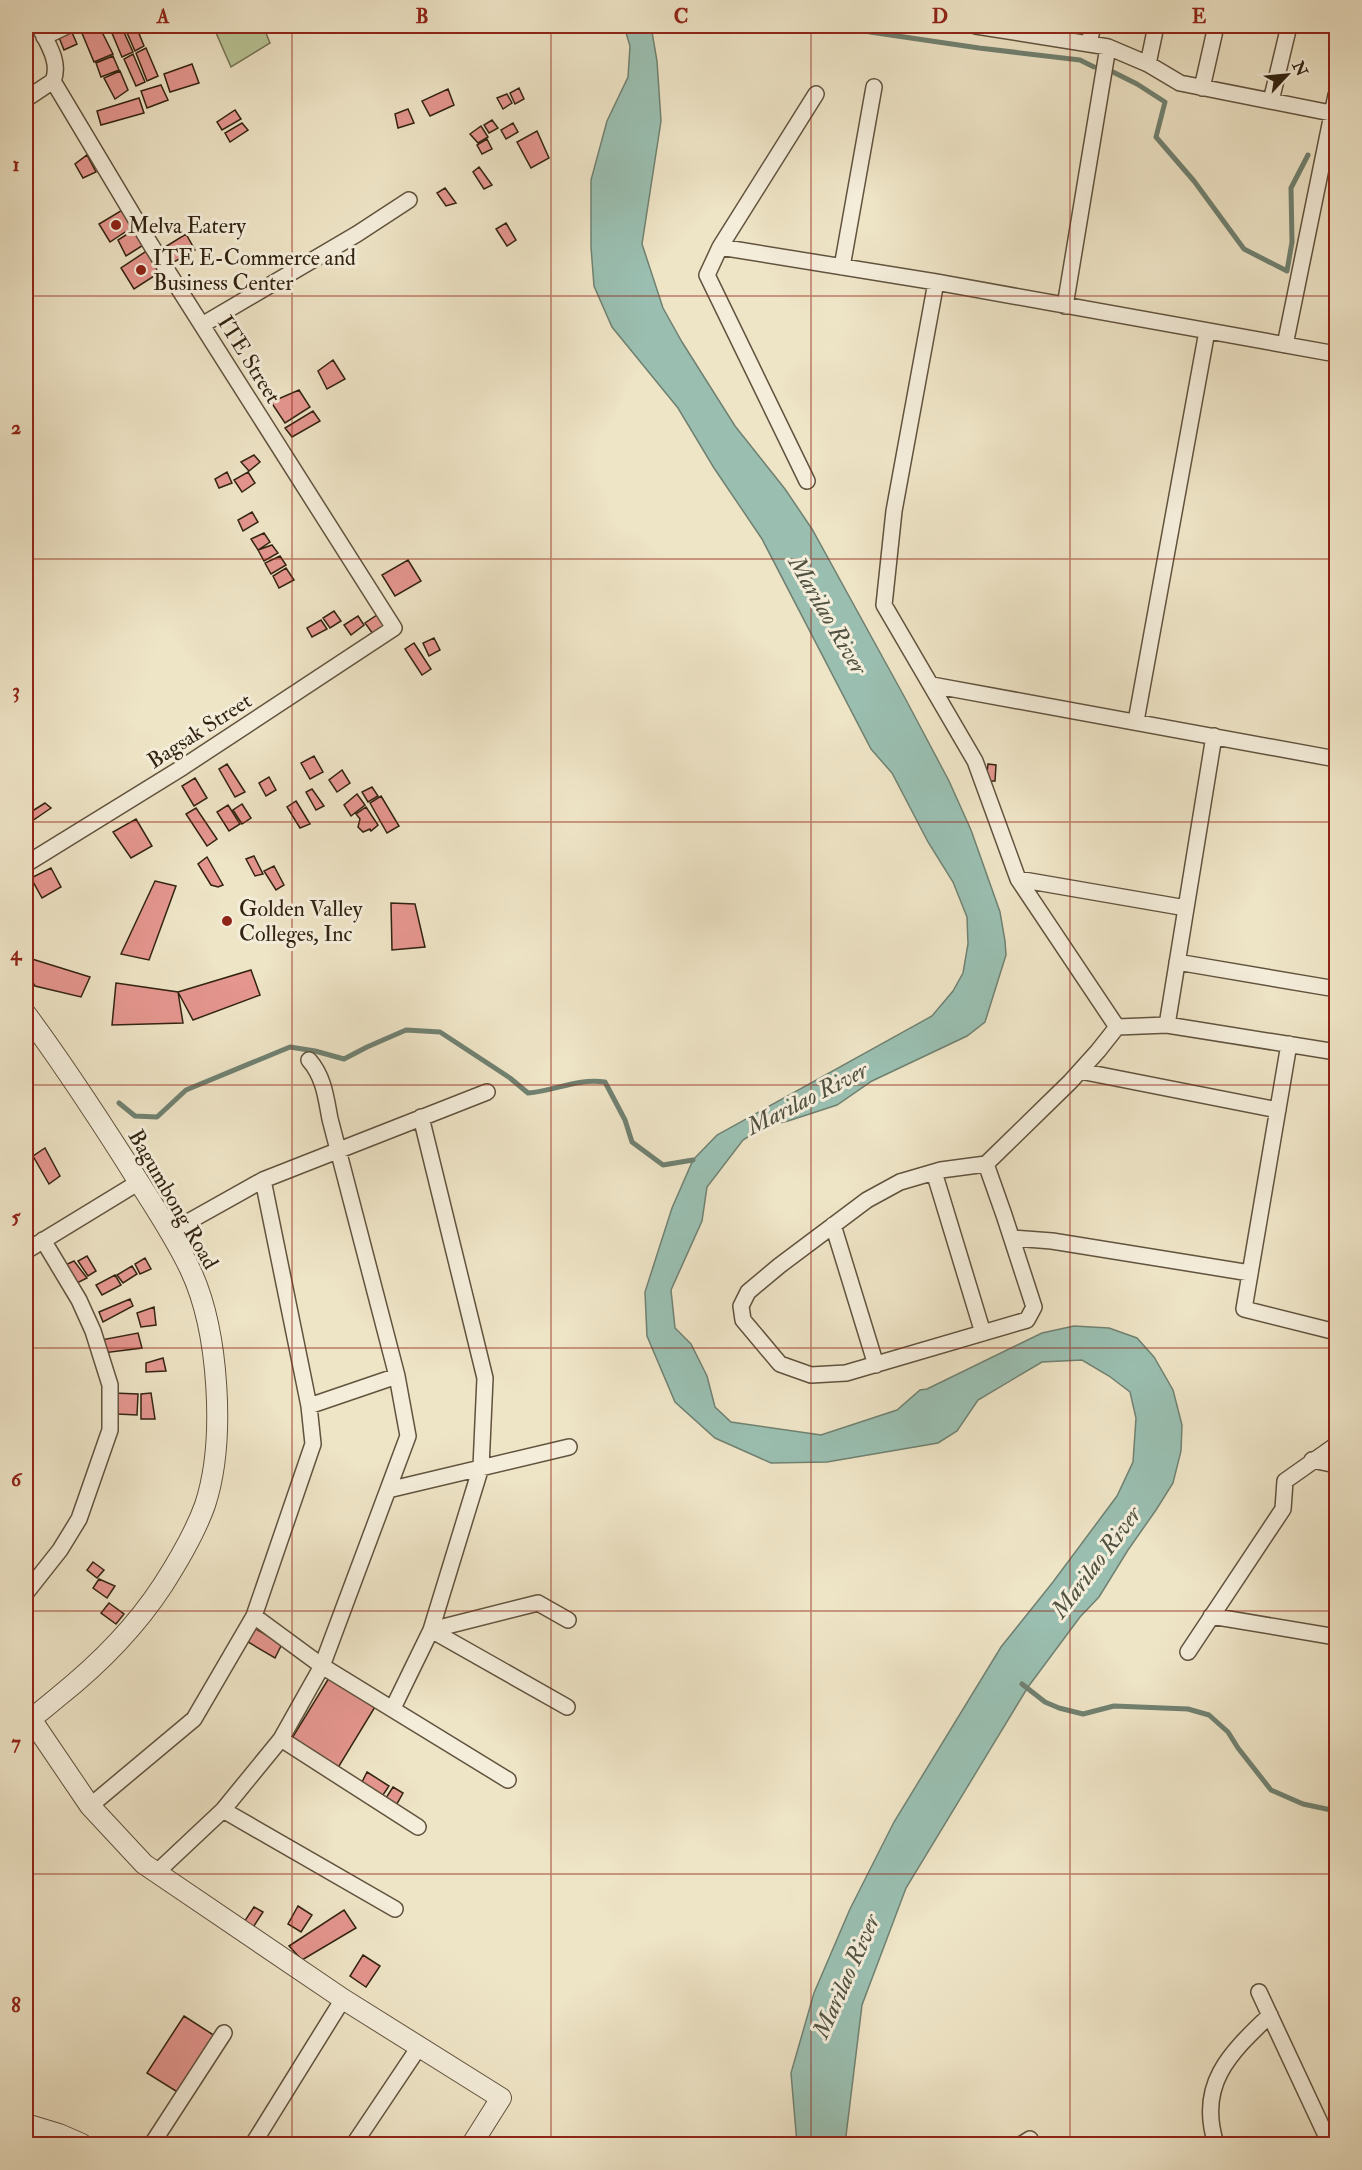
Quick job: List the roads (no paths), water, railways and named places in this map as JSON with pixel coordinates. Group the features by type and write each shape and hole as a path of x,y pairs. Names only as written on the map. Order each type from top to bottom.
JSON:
{"street":[{"path":"26,99 52,81 56,66 42,31 67,26"},
{"path":"975,26 1026,30 1108,47 1148,64 1180,83 1335,114"},
{"path":"1089,43 1093,26"},
{"path":"1148,64 1156,26"},
{"path":"1202,88 1216,26"},
{"path":"1272,101 1289,26"},
{"path":"1065,306 1108,47"},
{"name":"ITE Street","path":"52,81 202,325 394,628"},
{"path":"842,267 874,87"},
{"path":"807,481 707,275 720,247 816,94"},
{"path":"1285,345 1332,142 1336,95"},
{"path":"202,325 357,234 409,200"},
{"path":"720,247 936,282 1336,354"},
{"path":"936,282 894,511 884,605 975,761 1018,879 1117,1027"},
{"path":"1136,722 1207,331"},
{"name":"Bagsak Street","path":"26,864 174,773 394,628"},
{"path":"932,685 1336,759"},
{"path":"1167,1025 1214,736"},
{"path":"1018,879 1186,908"},
{"path":"1177,962 1336,990"},
{"name":"Bagumbong Road","path":"26,1014 92,1108 170,1232 191,1271 198,1291 213,1361 217,1412 214,1462 205,1505 172,1570 139,1618 96,1664 28,1720"},
{"path":"986,1164 1034,1307 1027,1320 846,1373 811,1375 780,1364 743,1320 741,1306 748,1292 867,1200 900,1182 934,1172 986,1164 1080,1071 1117,1027 1167,1025 1336,1052"},
{"path":"1289,1044 1244,1309 1336,1332"},
{"path":"156,1873 223,1810 281,1739 322,1666 408,1436 397,1376 330,1119 322,1080 317,1069 309,1060"},
{"path":"1080,1071 1278,1110"},
{"path":"170,1232 263,1180 487,1092"},
{"path":"393,1708 431,1630 481,1467 484,1378 421,1118"},
{"path":"934,1172 983,1333"},
{"path":"90,1806 194,1719 254,1616 313,1444 309,1406 263,1180"},
{"path":"26,1251 139,1182"},
{"path":"833,1226 876,1365"},
{"path":"1012,1238 1052,1241 1250,1273"},
{"path":"26,1593 60,1550 79,1519 110,1430 110,1385 93,1331 79,1300 43,1240"},
{"path":"309,1406 397,1376"},
{"path":"1188,1652 1283,1509 1285,1481 1336,1444"},
{"path":"388,1490 569,1447"},
{"path":"1312,1460 1336,1465"},
{"path":"431,1630 538,1603 568,1620"},
{"path":"254,1616 322,1666 508,1780"},
{"path":"1211,1616 1336,1637"},
{"path":"431,1630 567,1707"},
{"path":"28,1720 90,1806 144,1864 343,1999 501,2098 472,2145"},
{"path":"281,1739 418,1827"},
{"path":"223,1810 395,1909"},
{"path":"1259,1992 1330,2145"},
{"path":"254,2145 343,1999"},
{"path":"1216,2145 1210,2126 1212,2089 1235,2050 1270,2016"},
{"path":"152,2145 224,2033"},
{"path":"354,2145 419,2046"},
{"path":"26,2124 55,2139 82,2145"}],"water":[{"name":"Marilao River","path":"624,26 651,26 657,61 661,121 642,244 663,308 735,426 785,489 812,529 905,698 949,781 971,830 1000,912 1006,955 985,1022 967,1036 872,1081 837,1105 765,1126 743,1140 707,1187 702,1221 671,1290 675,1328 691,1344 707,1376 715,1407 731,1422 821,1435 897,1410 920,1390 927,1389 1042,1333 1074,1326 1109,1328 1137,1338 1154,1357 1173,1390 1182,1425 1181,1451 1173,1483 1099,1597 1080,1617 1028,1687 906,1888 862,2005 845,2144 797,2144 791,2073 814,1993 850,1909 894,1822 1001,1647 1117,1496 1133,1462 1136,1418 1130,1392 1109,1376 1082,1360 1042,1362 978,1400 957,1431 938,1443 827,1462 771,1463 715,1438 675,1402 647,1336 645,1292 672,1208 693,1160 717,1135 932,1016 953,991 963,973 968,944 967,917 953,882 928,842 892,773 871,749 762,539 714,468 678,408 612,327 594,286 591,247 591,180 607,121 628,77 630,46"}],"waterway":[{"path":"850,26 870,32 1080,60 1094,67"},
{"path":"1113,72 1165,102 1156,137 1194,181 1244,249 1287,271 1292,242 1291,188 1308,155"},
{"path":"119,1103 135,1116 157,1117 186,1090 290,1047 344,1059 406,1030 440,1032 510,1078 528,1093 575,1083 605,1082 625,1120 632,1142 663,1165 693,1160"},
{"path":"1022,1684 1045,1702 1083,1714 1114,1706 1188,1709 1209,1715 1228,1732 1271,1790 1303,1804 1336,1811"}],"place":[{"name":"Melva Eatery","path":"116,225"},
{"name":"ITE E-Commerce and Business Center","path":"141,270"},
{"name":"Golden Valley Colleges, Inc","path":"227,921"}]}
